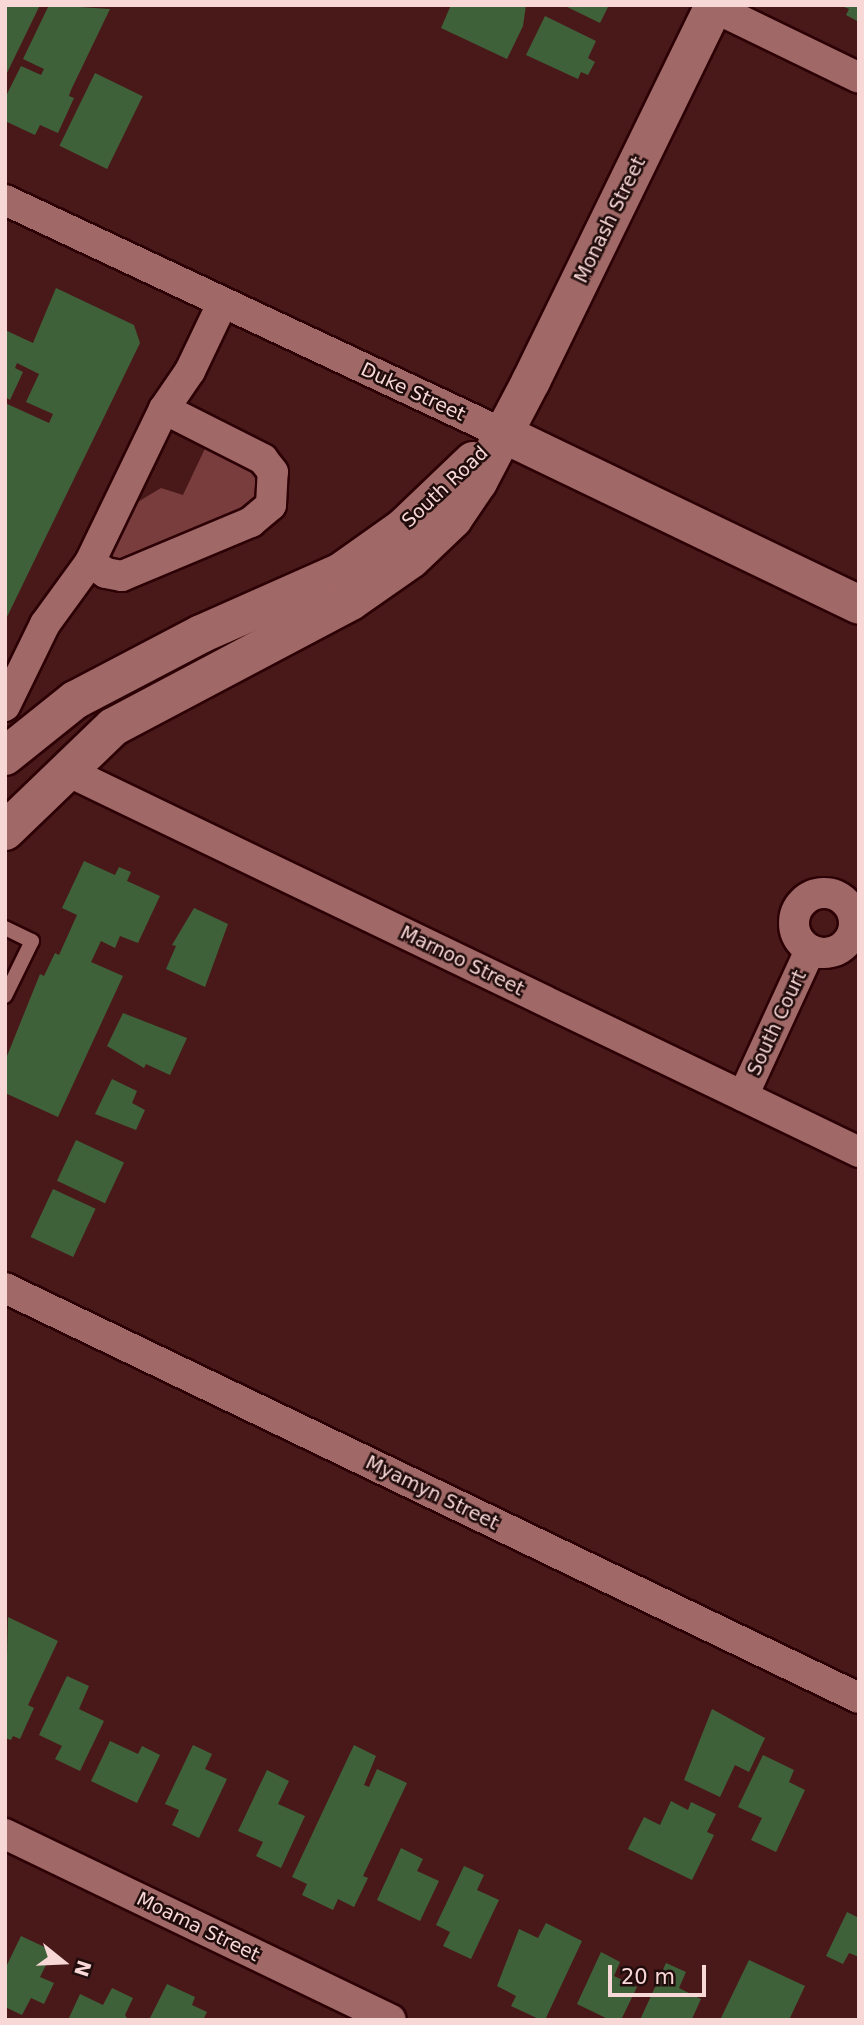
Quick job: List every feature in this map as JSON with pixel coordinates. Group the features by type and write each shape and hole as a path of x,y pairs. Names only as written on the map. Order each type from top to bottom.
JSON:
{"street":[{"path":"714,6 859,78"},
{"name":"Monash Street","path":"502,433 714,6"},
{"name":"Duke Street","path":"5,200 502,433 859,605"},
{"path":"5,706 45,624 90,562 164,409 190,371 222,304"},
{"path":"90,562 106,573 122,576 251,522 271,505 273,472 263,459 164,409"},
{"name":"South Road","path":"5,756 75,701 107,683 201,634 341,572 402,528 502,433"},
{"name":"South Road","path":"5,831 65,770 113,727 351,601 411,559 453,519 502,433"},
{"name":"Marnoo Street","path":"65,770 859,1152"},
{"name":"South Court","path":"743,1096 810,950"},
{"name":"Myamyn Street","path":"5,1288 859,1698"},
{"name":"Moama Street","path":"5,1834 391,2020"}],"lane":[{"path":"5,928 32,941 5,996"}],"shaded area":[{"path":"209,440 261,473 256,505 119,561 113,559 110,554 131,506 161,488 183,495"}],"building":[{"path":"5,5 40,5 5,77"},
{"path":"49,5 110,9 71,90 69,96 74,98 58,133 40,125 35,135 5,121 5,98 21,66 41,75 44,69 23,59"},
{"path":"451,5 526,5 523,26 507,59 441,28"},
{"path":"563,5 609,5 600,23"},
{"path":"840,5 859,5 859,22 846,15 849,9"},
{"path":"545,16 596,41 588,58 595,62 588,75 581,72 578,79 526,55"},
{"path":"95,73 143,96 107,169 59,146"},
{"path":"56,288 134,325 140,343 5,621 5,403 49,423 53,414 26,402 39,374 17,363 15,368 23,372 10,400 5,397 5,330 33,343"},
{"path":"84,861 115,875 119,867 131,872 127,881 160,896 138,943 120,936 115,948 101,941 91,962 123,976 58,1117 5,1093 5,1061 40,974 44,976 55,953 59,955 77,915 62,908"},
{"path":"194,908 228,924 205,987 166,969 176,946 172,945"},
{"path":"123,1013 187,1038 170,1075 146,1064 144,1068 107,1046"},
{"path":"112,1079 137,1091 132,1103 145,1110 136,1130 95,1114"},
{"path":"76,1140 124,1162 105,1203 57,1181"},
{"path":"53,1189 96,1209 73,1257 31,1237"},
{"path":"8,1617 58,1641 28,1705 34,1708 20,1739 13,1736 11,1740 5,1738"},
{"path":"67,1676 89,1686 79,1709 104,1721 80,1771 55,1759 62,1746 39,1735"},
{"path":"712,1709 765,1738 749,1772 735,1765 720,1797 684,1780"},
{"path":"110,1741 138,1754 142,1746 160,1755 137,1803 91,1781"},
{"path":"193,1745 212,1754 205,1769 227,1779 199,1838 172,1825 179,1810 165,1804"},
{"path":"354,1745 376,1756 364,1785 369,1787 377,1769 407,1783 363,1876 368,1878 354,1907 338,1899 333,1910 302,1895 307,1884 292,1877"},
{"path":"763,1755 794,1770 789,1782 805,1790 776,1852 751,1840 762,1818 738,1807"},
{"path":"267,1770 289,1781 278,1804 305,1816 281,1868 256,1856 263,1842 238,1831"},
{"path":"671,1801 688,1810 691,1802 716,1814 707,1832 714,1835 692,1880 628,1849 644,1817 660,1825"},
{"path":"401,1848 423,1859 417,1871 439,1881 420,1921 377,1900"},
{"path":"464,1866 484,1875 477,1890 499,1900 471,1959 443,1946 450,1932 436,1925"},
{"path":"847,1912 859,1918 859,1957 849,1953 843,1964 826,1956"},
{"path":"546,1923 582,1941 545,2020 541,2020 511,2006 516,1996 497,1986 519,1929 538,1938"},
{"path":"21,1936 53,1951 40,1977 54,1983 44,2004 31,1998 22,2015 5,2007 5,1969"},
{"path":"601,1952 620,1962 614,1976 637,1987 621,2020 610,2020 577,2004"},
{"path":"749,1960 805,1986 789,2020 720,2020"},
{"path":"666,1963 686,1972 679,1988 701,1999 692,2019 640,2020"},
{"path":"167,1984 195,1997 192,2005 207,2012 203,2020 149,2020"},
{"path":"112,1988 133,1998 125,2015 128,2020 68,2020 80,1994 103,2005"}]}
